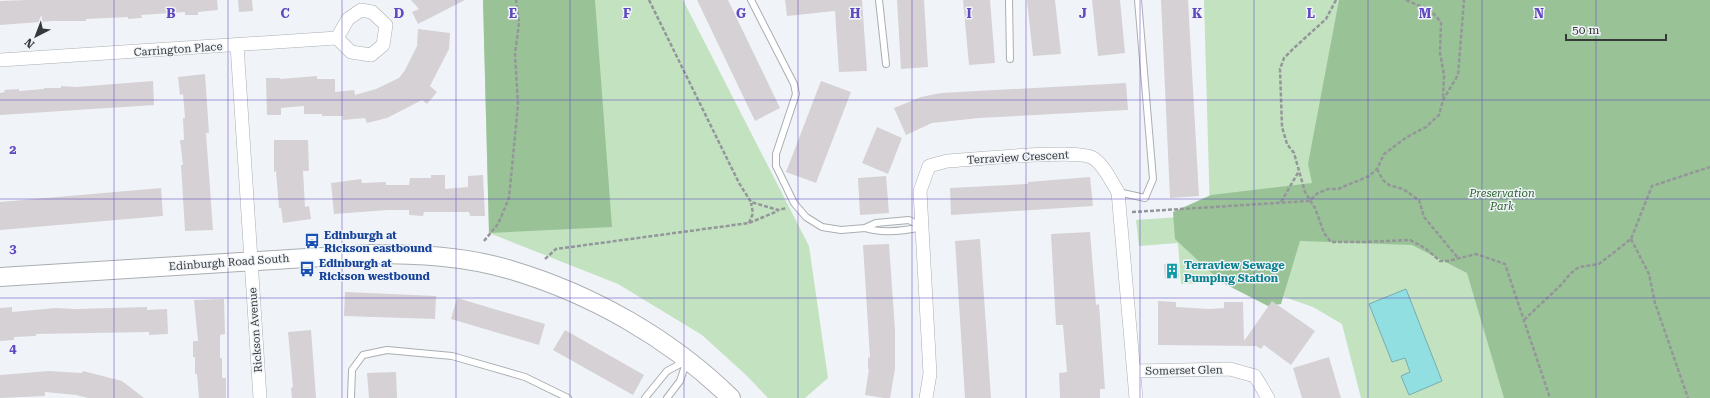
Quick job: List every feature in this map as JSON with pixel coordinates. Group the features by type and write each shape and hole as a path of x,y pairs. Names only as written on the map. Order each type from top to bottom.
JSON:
{"main road":[{"name":"Edinburgh Road South","path":"0,277 370,254 409,254 459,259 510,270 583,297 610,310 687,360 731,398"}],"street":[{"path":"237,45 337,38"},
{"name":"Carrington Place","path":"0,60 237,45 250,261"},
{"name":"Terraview Crescent","path":"926,398 930,374 920,191 929,166 947,161 1068,153 1092,157 1106,173 1118,192 1136,398"},
{"name":"Rickson Avenue","path":"250,261 260,398"},
{"name":"Somerset Glen","path":"1134,371 1230,369 1255,376 1268,398"}],"lane":[{"path":"751,0 794,84 796,94 776,154 776,166 794,203 806,217 822,227 841,230 864,228 876,223 909,220 923,227"},
{"path":"879,0 886,64"},
{"path":"1009,0 1010,59"},
{"path":"1118,192 1144,198 1153,179 1138,0"},
{"path":"351,398 352,370 363,355 386,350 452,356 526,377 568,398"},
{"path":"645,398 667,371 687,360"},
{"path":"667,398 680,381 687,360"}],"path":[{"path":"484,241 498,224 508,198 518,105 515,54 519,23 516,0"},
{"path":"649,0 739,183 751,202 753,213 749,223"},
{"path":"1336,0 1326,19 1284,58 1280,69 1282,127 1287,144 1294,153 1309,201 1315,208 1324,233 1331,242 1410,240 1425,248 1440,261 1448,262 1476,254 1505,264 1550,398"},
{"path":"1120,213 1309,201 1318,193 1328,189 1338,189 1352,185 1369,176 1377,169 1384,154 1407,136 1426,127 1439,115 1443,100 1444,75 1440,53 1441,22 1431,11 1406,0"},
{"path":"1443,100 1458,75 1464,0"},
{"path":"1524,320 1562,284 1570,274 1579,267 1599,264 1631,239 1652,186 1710,167"},
{"path":"1377,169 1383,180 1389,185 1403,189 1419,200 1424,217 1458,258"},
{"path":"1281,202 1299,171"},
{"path":"751,202 778,210"},
{"path":"545,259 556,249 749,223 794,203"},
{"path":"328,232 329,240"},
{"path":"312,234 312,241"},
{"path":"1631,239 1649,274 1655,303 1688,398"}],"green space":[{"path":"483,0 683,0 809,246 828,378 805,398 768,398 746,375 702,335 618,284 489,233"},
{"path":"483,0 595,0 612,227 489,233"},
{"name":"Preservation Park","path":"1204,0 1710,0 1710,398 1361,398 1342,324 1313,307 1239,281 1181,284 1178,243 1139,246 1136,220 1210,215"},
{"name":"Preservation Park","path":"1339,0 1710,0 1710,398 1504,398 1467,273 1412,245 1300,241 1281,304 1268,306 1221,282 1175,239 1173,212 1211,195 1312,183 1308,164"}],"water":[{"path":"1406,289 1442,381 1409,395 1401,376 1410,372 1405,358 1392,362 1369,304"}],"building":[{"path":"217,0 218,10 198,12 198,15 185,15 185,12 141,15 142,18 128,19 128,17 86,19 86,21 53,21 0,25 0,1"},
{"path":"238,0 252,0 253,11 239,12"},
{"path":"411,0 465,0 418,24 412,12 419,9"},
{"path":"697,0 728,0 780,108 755,121"},
{"path":"785,0 862,0 867,71 839,72 835,11 787,16"},
{"path":"897,0 924,0 928,67 901,69"},
{"path":"963,0 990,0 995,63 969,65"},
{"path":"1027,0 1055,0 1061,54 1033,56"},
{"path":"1092,0 1120,0 1125,53 1098,56"},
{"path":"1161,0 1188,0 1199,196 1170,198"},
{"path":"418,29 450,33 449,49 430,86 437,92 427,104 422,100 387,118 367,123 365,118 343,120 343,116 304,114 304,106 281,108 281,115 267,115 266,78 280,79 317,76 317,79 335,79 335,92 354,90 355,95 376,89 399,78 405,70 417,46"},
{"path":"205,74 209,133 206,133 213,230 185,231 181,165 183,165 180,140 184,140 183,118 185,118 183,94 180,95 178,77"},
{"path":"153,81 154,105 0,115 0,93 5,92 4,90 19,89 19,91 44,88 61,88 61,86 76,87"},
{"path":"821,81 851,92 816,183 786,172"},
{"path":"1126,83 1128,110 979,118 932,123 906,135 894,108 921,97 941,93"},
{"path":"877,127 902,138 888,174 862,163"},
{"path":"274,140 308,140 309,171 303,171 305,207 309,206 311,219 283,223 281,208 279,208 276,171 274,172"},
{"path":"431,175 445,175 445,189 468,187 468,176 483,175 485,216 470,216 469,212 424,212 423,216 409,215 409,210 334,214 331,183 361,179 362,183 386,182 386,185 409,185 410,178 431,178"},
{"path":"886,176 889,213 860,215 858,178"},
{"path":"1090,177 1093,206 951,215 950,188 1028,184 1028,182"},
{"path":"161,188 163,216 0,230 0,202"},
{"path":"1090,232 1096,305 1099,304 1105,389 1100,389 1100,398 1060,398 1059,373 1067,372 1063,325 1056,325 1051,234"},
{"path":"980,239 991,398 965,398 955,241"},
{"path":"889,244 895,330 895,369 890,398 884,398 865,395 869,369 868,357 870,358 863,245"},
{"name":"Terraview Sewage Pumping Station","path":"1178,263 1179,278 1165,279 1164,264"},
{"path":"345,292 436,296 435,319 344,316"},
{"path":"457,298 545,324 539,345 451,319"},
{"path":"224,299 225,334 220,335 220,358 222,358 222,378 226,378 226,398 199,398 197,374 195,374 195,357 193,357 193,341 198,341 194,300"},
{"path":"1158,301 1176,302 1176,307 1209,309 1224,308 1224,302 1243,302 1244,341 1272,301 1315,331 1291,365 1264,345 1261,349 1256,346 1158,345"},
{"path":"12,307 12,312 56,308 76,309 147,307 147,310 167,309 168,334 149,335 149,332 36,334 36,336 14,337 14,340 0,341 0,308"},
{"path":"311,330 316,398 292,398 291,388 293,387 288,332"},
{"path":"565,330 644,375 633,395 553,350"},
{"path":"1329,357 1341,398 1302,398 1293,368"},
{"path":"49,371 82,373 83,371 122,381 144,398 88,398 76,395 45,392 45,396 0,398 0,375"},
{"path":"396,372 397,398 369,398 367,373"}],"place":[{"name":"Edinburgh at Rickson eastbound","path":"312,241"},
{"name":"Edinburgh at Rickson westbound","path":"307,269"},
{"name":"Terraview Sewage Pumping Station","path":"1172,271"}]}
